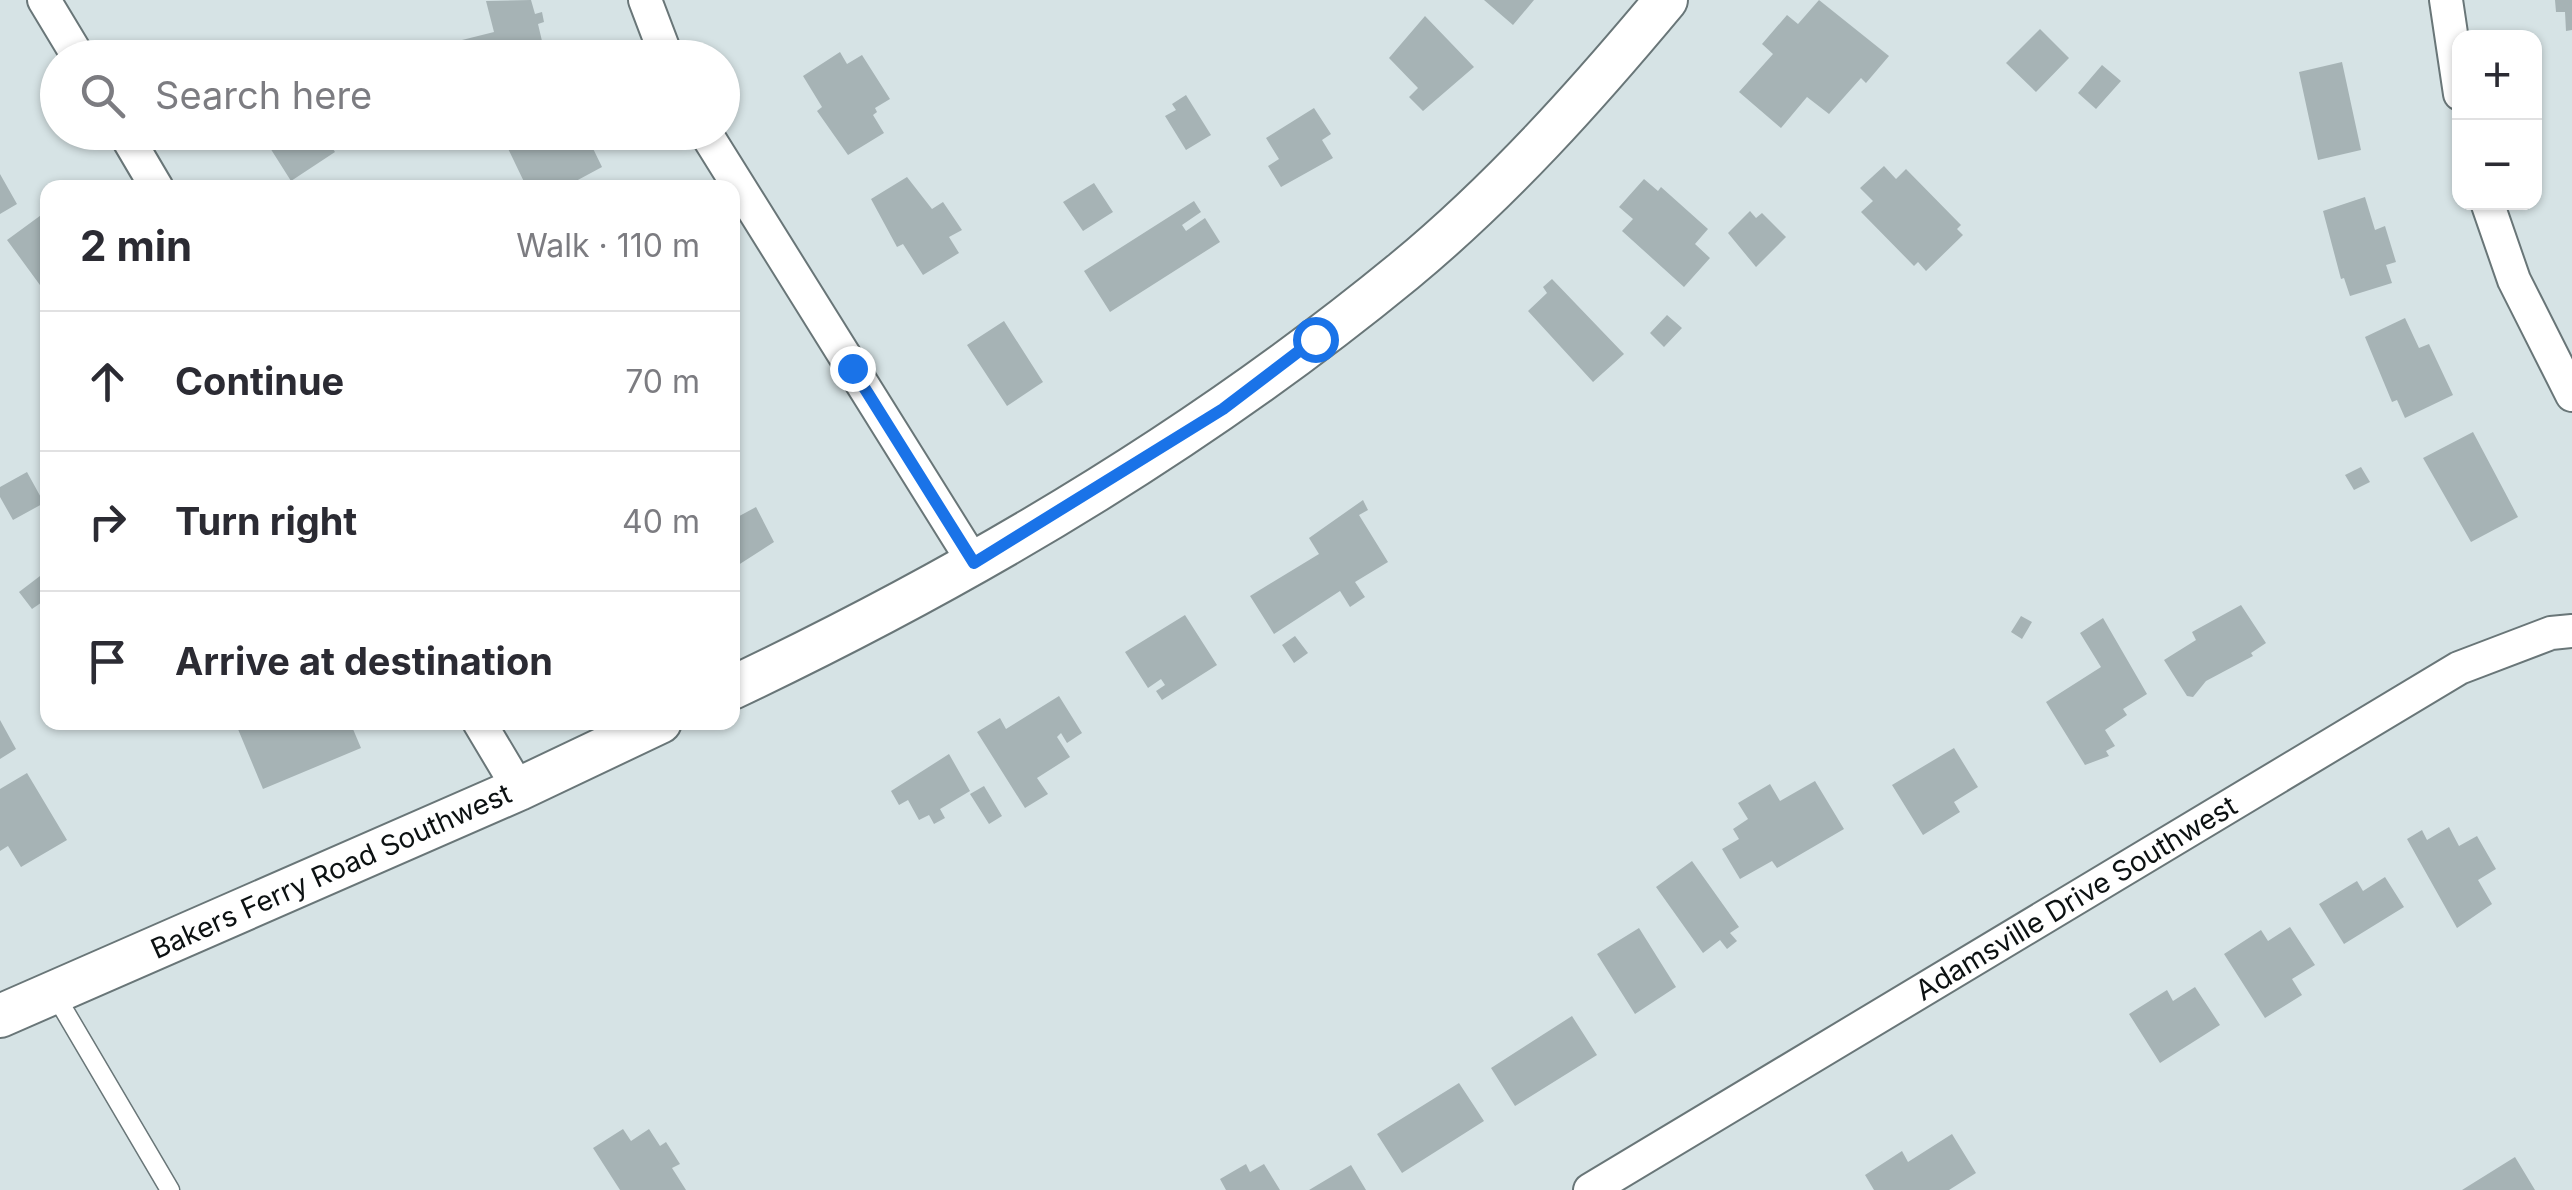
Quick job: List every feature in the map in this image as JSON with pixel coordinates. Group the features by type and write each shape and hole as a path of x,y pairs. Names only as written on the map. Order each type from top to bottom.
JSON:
{"street":[{"path":"44,0 68,40"},
{"path":"645,0 660,40"},
{"path":"740,684 974,563 1223,409 1406,269 1583,99 1666,0"},
{"path":"2446,0 2452,40"},
{"path":"135,150 152,180"},
{"path":"716,150 735,180"},
{"path":"740,188 974,563"},
{"path":"2490,210 2514,280 2572,395"},
{"name":"Adamsville Drive Southwest","path":"1590,1190 2460,668 2550,633 2572,631"},
{"path":"484,730 519,789"},
{"name":"Bakers Ferry Road Southwest","path":"0,1016 519,789 643,730"}],"lane":[{"path":"53,992 170,1190"}],"building":[{"path":"531,0 535,14 542,12 544,22 538,24 542,40 462,40 494,32 486,1"},
{"path":"1484,0 1534,0 1513,25"},
{"path":"1819,0 1889,56 1866,83 1861,78 1829,114 1807,97 1781,128 1739,92 1773,54 1762,44 1787,15 1798,24"},
{"path":"2555,0 2572,0 2572,30 2566,31 2565,12 2556,12"},
{"path":"1425,16 1474,67 1423,111 1409,97 1418,88 1389,58"},
{"path":"2040,29 2069,58 2036,92 2006,63"},
{"path":"840,52 847,64 862,55 890,99 875,108 877,112 873,115 884,133 848,155 817,111 822,107 803,76"},
{"path":"2342,62 2361,150 2318,160 2299,72"},
{"path":"2102,65 2121,81 2096,109 2078,93"},
{"path":"1186,95 1211,135 1186,150 1165,116 1176,110 1172,104"},
{"path":"1314,108 1331,134 1322,140 1333,158 1281,187 1268,166 1279,159 1266,138"},
{"path":"271,150 334,150 335,152 290,180"},
{"path":"509,150 594,150 602,167 578,180 523,180"},
{"path":"1884,166 1896,179 1906,169 1961,225 1957,229 1963,235 1926,271 1918,262 1914,266 1861,212 1873,201 1860,188"},
{"path":"0,174 17,204 0,214"},
{"path":"907,177 932,209 943,202 962,230 949,237 959,253 923,275 903,244 897,247 871,199"},
{"path":"1644,179 1658,191 1661,187 1708,229 1695,244 1710,258 1684,287 1622,231 1633,219 1619,207"},
{"path":"1094,183 1113,212 1083,231 1063,202"},
{"path":"2365,197 2375,230 2385,226 2396,262 2386,265 2392,283 2350,296 2344,278 2341,279 2323,211"},
{"path":"1194,201 1201,212 1182,225 1186,231 1205,218 1220,242 1110,312 1084,271"},
{"path":"1750,211 1756,218 1762,213 1786,237 1756,267 1728,233"},
{"path":"40,216 40,285 7,240"},
{"path":"1552,279 1624,354 1593,382 1528,311 1547,293 1543,287"},
{"path":"1667,315 1682,328 1664,347 1650,333"},
{"path":"2405,318 2419,348 2429,344 2453,395 2405,418 2397,400 2392,402 2365,337"},
{"path":"1004,321 1043,382 1007,406 967,345"},
{"path":"2473,432 2518,517 2471,542 2423,458"},
{"path":"2361,467 2370,482 2354,490 2345,475"},
{"path":"27,472 40,496 40,505 13,520 0,497 0,487"},
{"path":"1363,500 1368,510 1359,515 1388,562 1355,582 1365,597 1350,607 1340,591 1274,634 1250,596 1319,554 1309,538"},
{"path":"756,507 774,542 740,564 740,516"},
{"path":"40,576 40,604 32,609 19,592"},
{"path":"2241,605 2266,643 2251,653 2253,656 2206,681 2193,697 2187,696 2164,660 2196,640 2192,632"},
{"path":"1185,615 1217,665 1162,700 1156,691 1165,685 1161,679 1148,688 1125,652"},
{"path":"2021,616 2032,622 2022,639 2011,632"},
{"path":"2103,618 2147,694 2123,709 2127,715 2105,730 2115,746 2106,751 2109,756 2085,765 2046,702 2101,667 2080,633"},
{"path":"1295,636 1308,653 1294,663 1282,645"},
{"path":"1059,696 1082,733 1067,743 1061,733 1057,737 1070,757 1037,778 1048,794 1025,808 977,732 1000,718 1006,729"},
{"path":"0,720 16,749 0,759"},
{"path":"238,730 353,730 361,748 263,789"},
{"path":"1954,748 1978,787 1954,802 1960,812 1923,835 1892,785"},
{"path":"949,754 970,791 940,809 945,818 934,824 929,815 919,820 908,800 899,805 891,791"},
{"path":"27,773 67,840 21,867 8,846 0,851 0,789"},
{"path":"1815,781 1844,829 1777,868 1772,861 1740,879 1722,849 1739,839 1733,829 1748,819 1738,803 1770,784 1780,801"},
{"path":"984,786 1002,816 989,824 970,794"},
{"path":"2449,827 2459,846 2477,836 2496,869 2478,880 2492,904 2457,928 2407,839 2422,830 2427,840"},
{"path":"1692,861 1739,927 1730,933 1737,941 1727,949 1720,940 1703,953 1656,887"},
{"path":"2385,877 2404,907 2344,944 2319,904 2357,881 2363,891"},
{"path":"2290,927 2315,965 2292,979 2302,995 2265,1018 2224,954 2261,930 2268,941"},
{"path":"1639,928 1676,987 1635,1014 1597,954"},
{"path":"2195,987 2220,1025 2160,1063 2129,1014 2167,990 2173,1001"},
{"path":"1572,1016 1597,1055 1515,1106 1491,1068"},
{"path":"1459,1083 1484,1121 1402,1173 1377,1134"},
{"path":"623,1129 631,1141 649,1129 660,1146 666,1142 680,1164 672,1168 686,1190 620,1190 593,1148"},
{"path":"1952,1134 1976,1173 1949,1190 1874,1190 1865,1175 1902,1151 1908,1162"},
{"path":"2515,1157 2535,1190 2462,1190"},
{"path":"1246,1164 1250,1172 1264,1164 1280,1190 1226,1190 1220,1179"},
{"path":"1351,1165 1366,1190 1309,1190"}],"route":[{"path":"852,368 974,563 1223,409 1315,339"}]}
